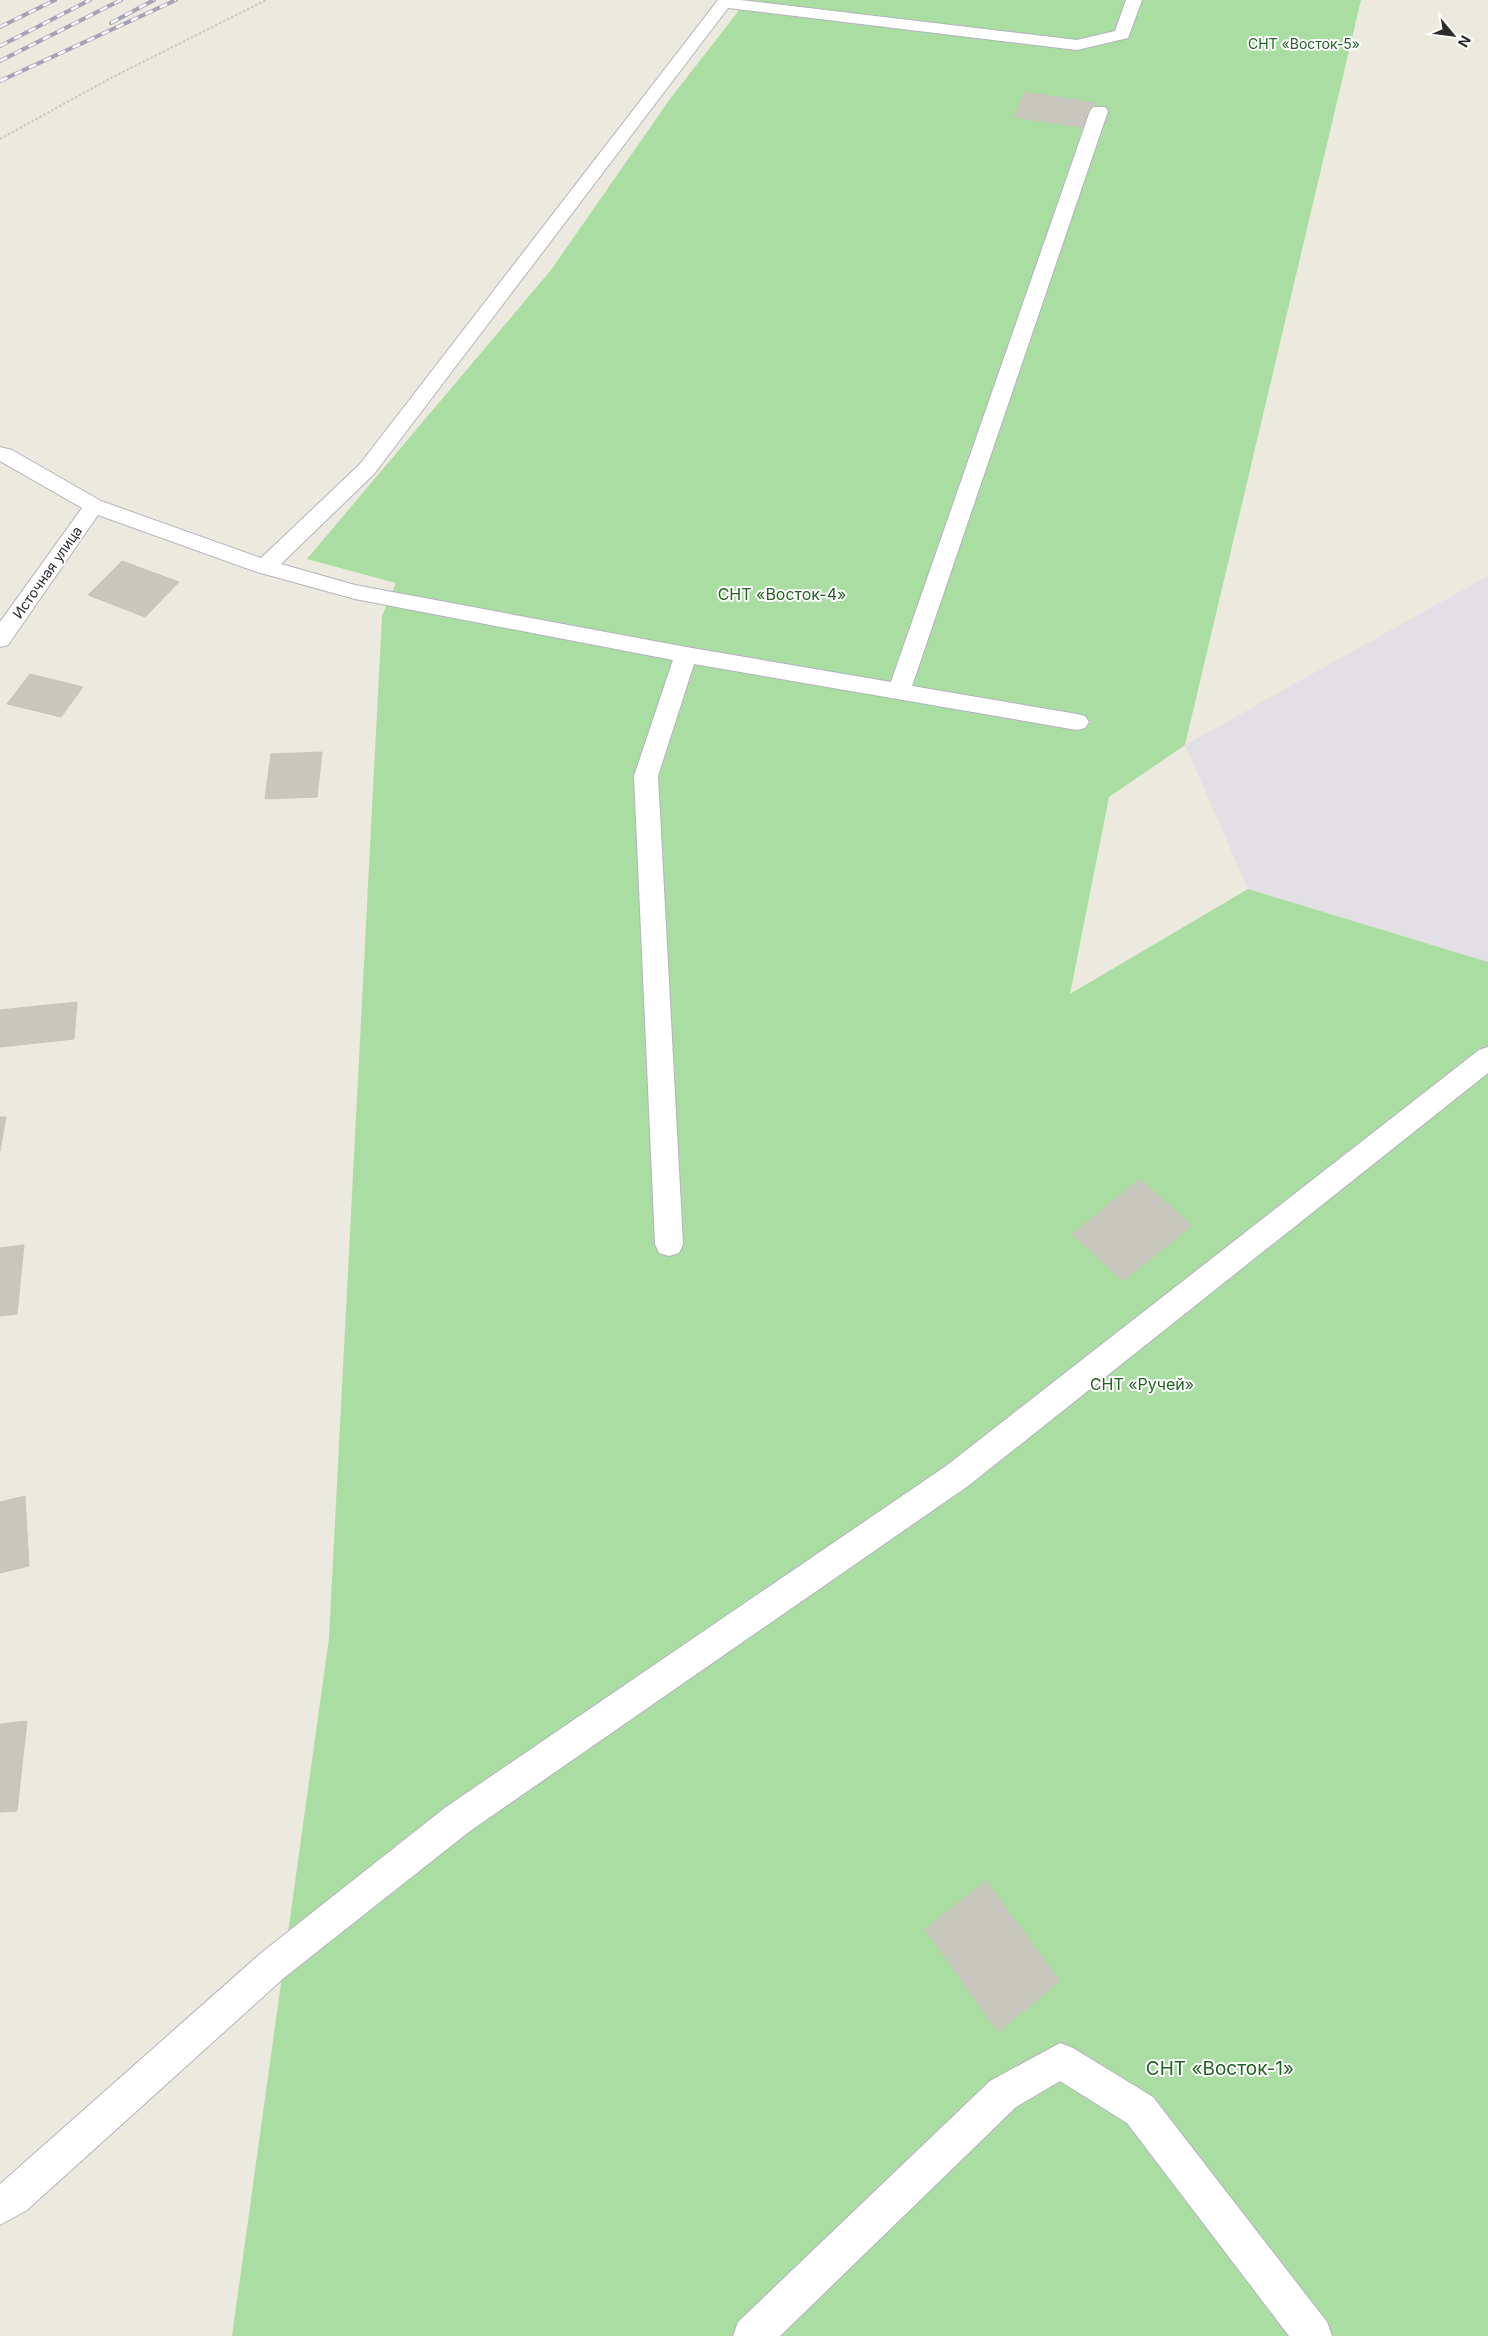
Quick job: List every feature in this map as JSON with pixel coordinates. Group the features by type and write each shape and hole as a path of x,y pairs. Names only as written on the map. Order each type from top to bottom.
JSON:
{"street":[{"path":"265,568 367,469 725,1 1077,45 1122,34 1134,0"},
{"path":"899,691 1099,111"},
{"path":"2,453 94,506 265,568 355,592 686,655 1077,722"},
{"name":"Источная улица","path":"0,639 94,506"},
{"path":"669,1244 646,776 686,655"},
{"path":"0,2206 14,2197 273,1965 458,1819 957,1476 1488,1058"},
{"path":"752,2336 1003,2094 1060,2061 1140,2110 1314,2336"}],"path":[{"path":"0,139 109,79 266,0"}],"shaded area":[{"path":"1488,576 1488,962 1248,889 1185,745"}],"green space":[{"path":"747,0 1361,0 1185,745 1109,797 1070,994 1248,889 1488,962 1488,2336 232,2336 329,1638 382,616 396,583 307,559 551,270 670,99"}],"building":[{"path":"1024,92 1095,103 1085,128 1014,117"},
{"path":"122,561 179,582 145,617 88,595"},
{"path":"30,674 83,687 61,717 7,704"},
{"path":"322,752 317,797 265,799 271,754"},
{"path":"77,1002 74,1039 0,1047 0,1010"},
{"path":"0,1117 6,1117 0,1151"},
{"path":"1140,1179 1192,1226 1123,1281 1072,1234"},
{"path":"24,1245 17,1314 0,1316 0,1248"},
{"path":"25,1496 29,1566 0,1573 0,1502"},
{"path":"27,1721 17,1811 0,1812 0,1724"},
{"path":"986,1881 1060,1981 998,2032 925,1929"}],"railway":[{"path":"0,27 55,0"},
{"path":"0,46 90,0"},
{"path":"0,61 121,0"},
{"path":"111,23 154,0"},
{"path":"0,81 176,0"}],"park label":[{"name":"СНТ «Восток-5»","path":"1304,43"},
{"name":"СНТ «Восток-4»","path":"782,594"},
{"name":"СНТ «Ручей»","path":"1142,1384"},
{"name":"СНТ «Восток-1»","path":"1220,2068"}]}
